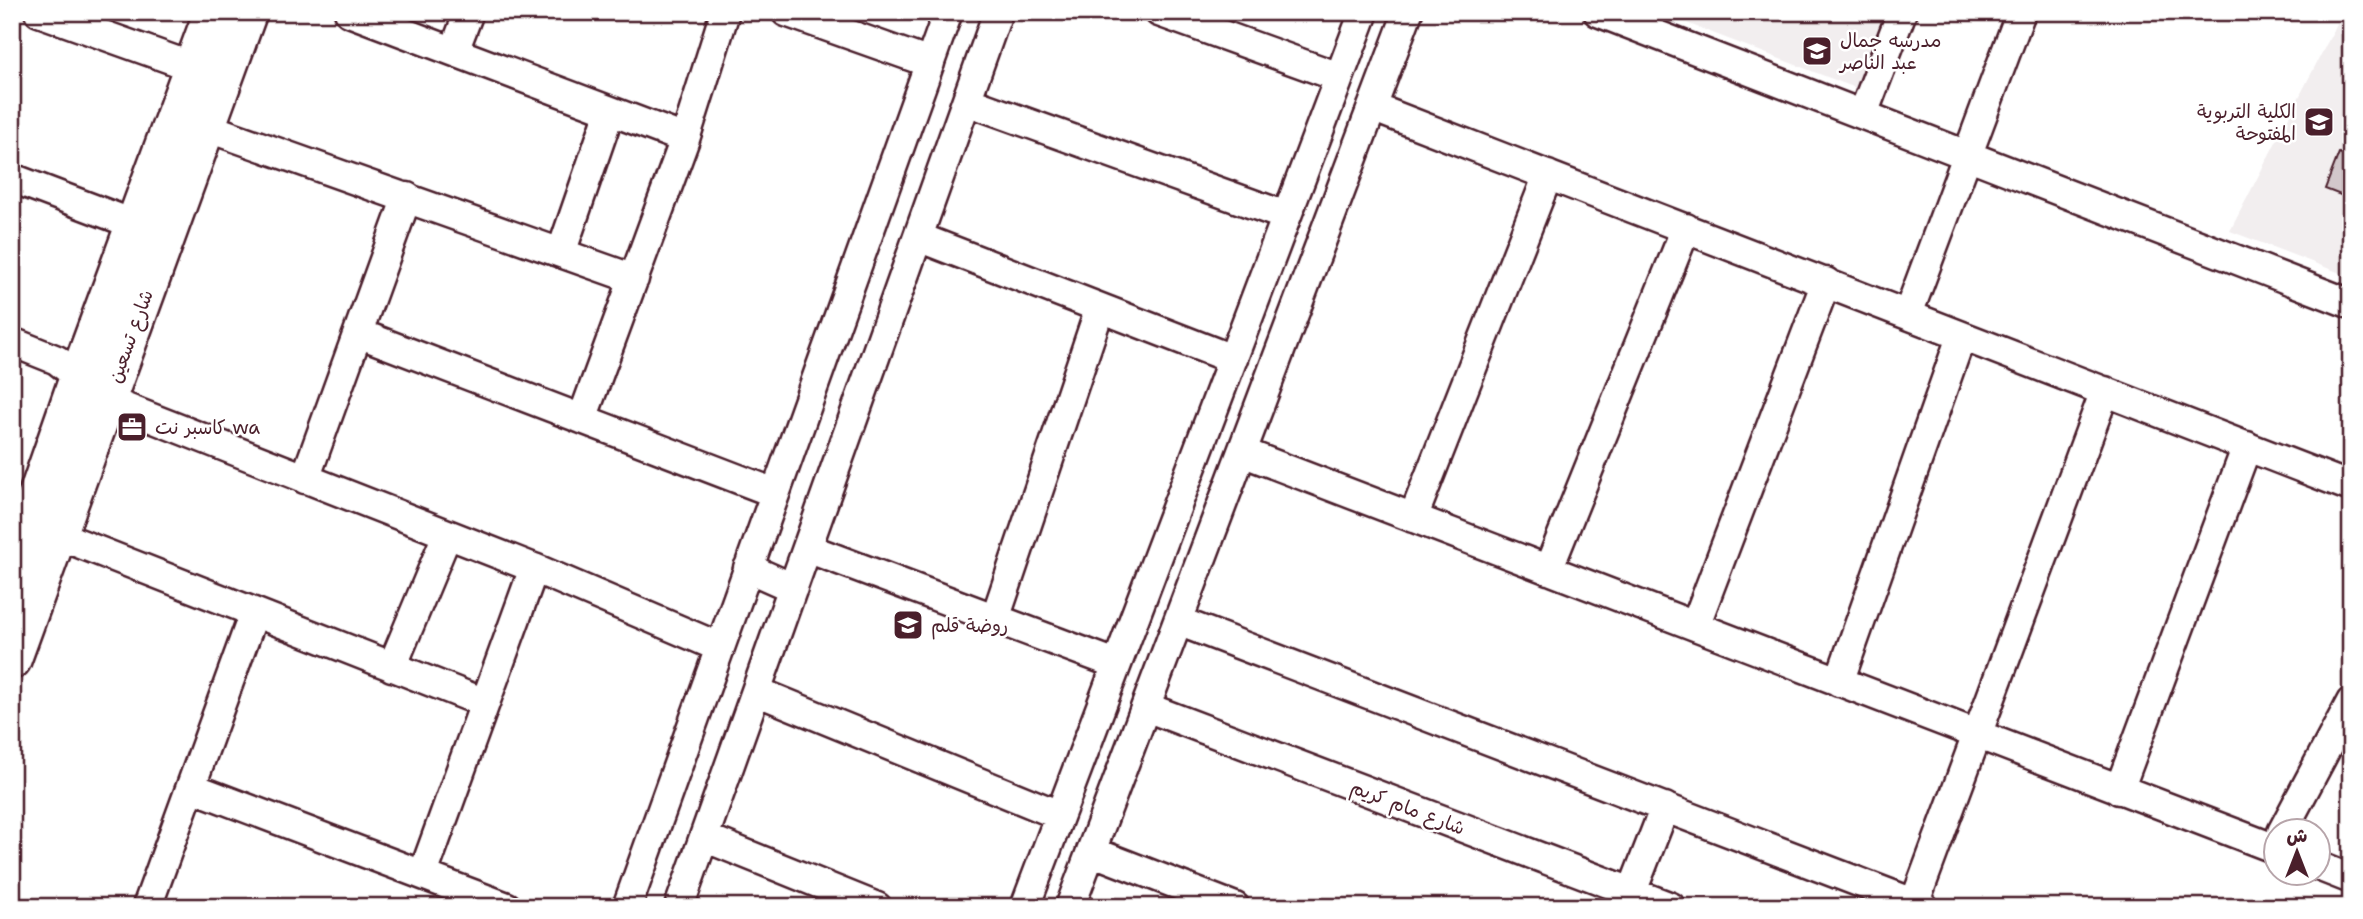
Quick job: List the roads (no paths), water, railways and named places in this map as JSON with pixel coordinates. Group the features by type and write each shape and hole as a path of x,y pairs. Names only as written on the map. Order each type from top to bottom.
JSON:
{"main road":[{"name":"شارع تسعين","path":"12,568 24,501 79,376 213,12"},
{"name":"شارع تسعين","path":"12,660 248,12"}],"street":[{"path":"39,12 193,67"},
{"path":"349,12 685,139"},
{"path":"454,51 469,12"},
{"path":"582,419 685,139 725,12"},
{"path":"786,12 930,63"},
{"path":"627,907 948,12"},
{"path":"679,907 998,12"},
{"path":"1159,12 1339,77"},
{"path":"1025,907 1364,12"},
{"path":"1070,907 1408,12"},
{"path":"1598,12 2351,304"},
{"path":"1863,114 1902,12"},
{"path":"1908,314 2021,12"},
{"path":"967,100 1286,216"},
{"path":"1372,107 2351,487"},
{"path":"561,253 610,111"},
{"path":"206,127 634,279"},
{"path":"1413,518 1548,174"},
{"path":"12,178 136,225"},
{"path":"305,479 407,197"},
{"path":"1548,570 1686,228"},
{"path":"918,237 1232,359"},
{"path":"1261,281 1301,296"},
{"path":"1695,626 1826,282"},
{"path":"995,619 1100,308"},
{"path":"358,333 775,493"},
{"path":"1839,682 1962,337"},
{"path":"12,342 57,360 107,399 447,536 534,568 719,647"},
{"path":"1178,621 1917,906 1977,735 2105,391"},
{"path":"2119,790 2247,446"},
{"path":"1242,452 2119,790 2262,838"},
{"path":"58,535 485,703"},
{"path":"392,667 447,536"},
{"path":"807,548 1116,664"},
{"path":"423,874 534,568"},
{"path":"748,568 793,588"},
{"path":"147,907 254,613"},
{"path":"756,691 1059,816"},
{"path":"2290,818 2351,702"},
{"name":"شارع مام كريم","path":"1146,707 1629,899 1671,907"},
{"path":"191,787 507,907"},
{"path":"1629,899 1665,807"},
{"path":"704,837 872,906"},
{"path":"1091,851 1235,907"},
{"path":"2332,871 2351,878"}],"place":[{"name":"مدرسه جمال عبد الناصر","path":"1817,51"},
{"name":"الكلية التربوية المفتوحة","path":"2319,122"},
{"name":"كاسبر نت wa","path":"132,427"},
{"name":"روضة قلم","path":"908,625"}]}
